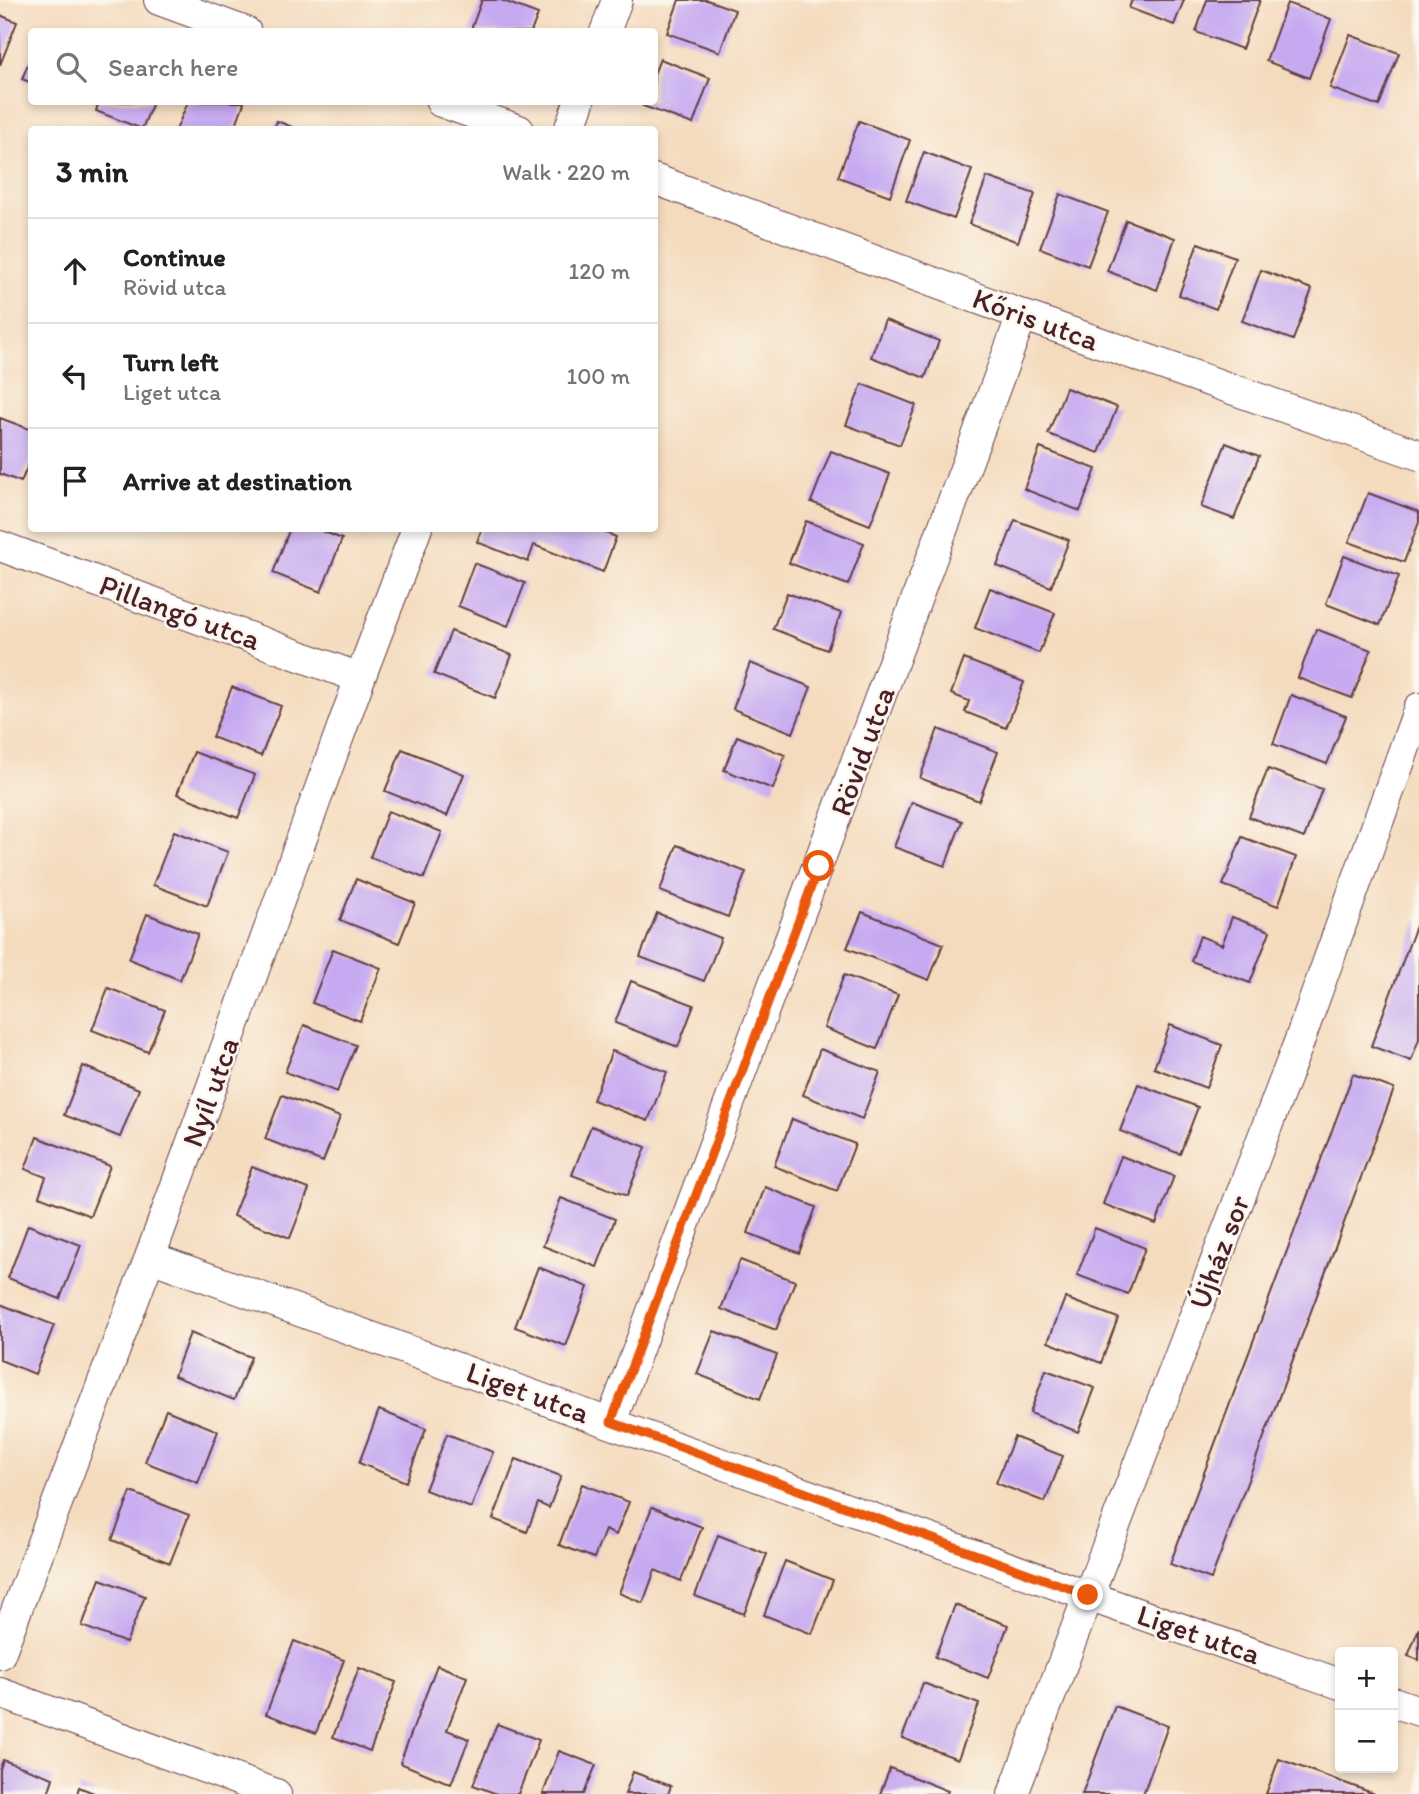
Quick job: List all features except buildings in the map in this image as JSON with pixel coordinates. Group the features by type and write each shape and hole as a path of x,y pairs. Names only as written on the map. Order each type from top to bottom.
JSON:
{"street":[{"path":"159,0 235,28"},
{"path":"606,28 617,0"},
{"path":"449,105 508,126"},
{"path":"570,126 578,105"},
{"name":"Kőris utca","path":"658,180 1022,315 1419,455"},
{"name":"Rövid utca","path":"611,1422 1022,315"},
{"name":"Nyíl utca","path":"0,1654 150,1257 415,532"},
{"name":"Pillangó utca","path":"0,546 360,678"},
{"name":"Újház sor","path":"1013,1794 1300,1042 1419,708"},
{"name":"Liget utca","path":"150,1257 1335,1682"},
{"path":"0,1693 220,1785 275,1794"},
{"path":"1398,1704 1419,1711"}],"route":[{"path":"819,866 611,1422 1088,1595"}]}
